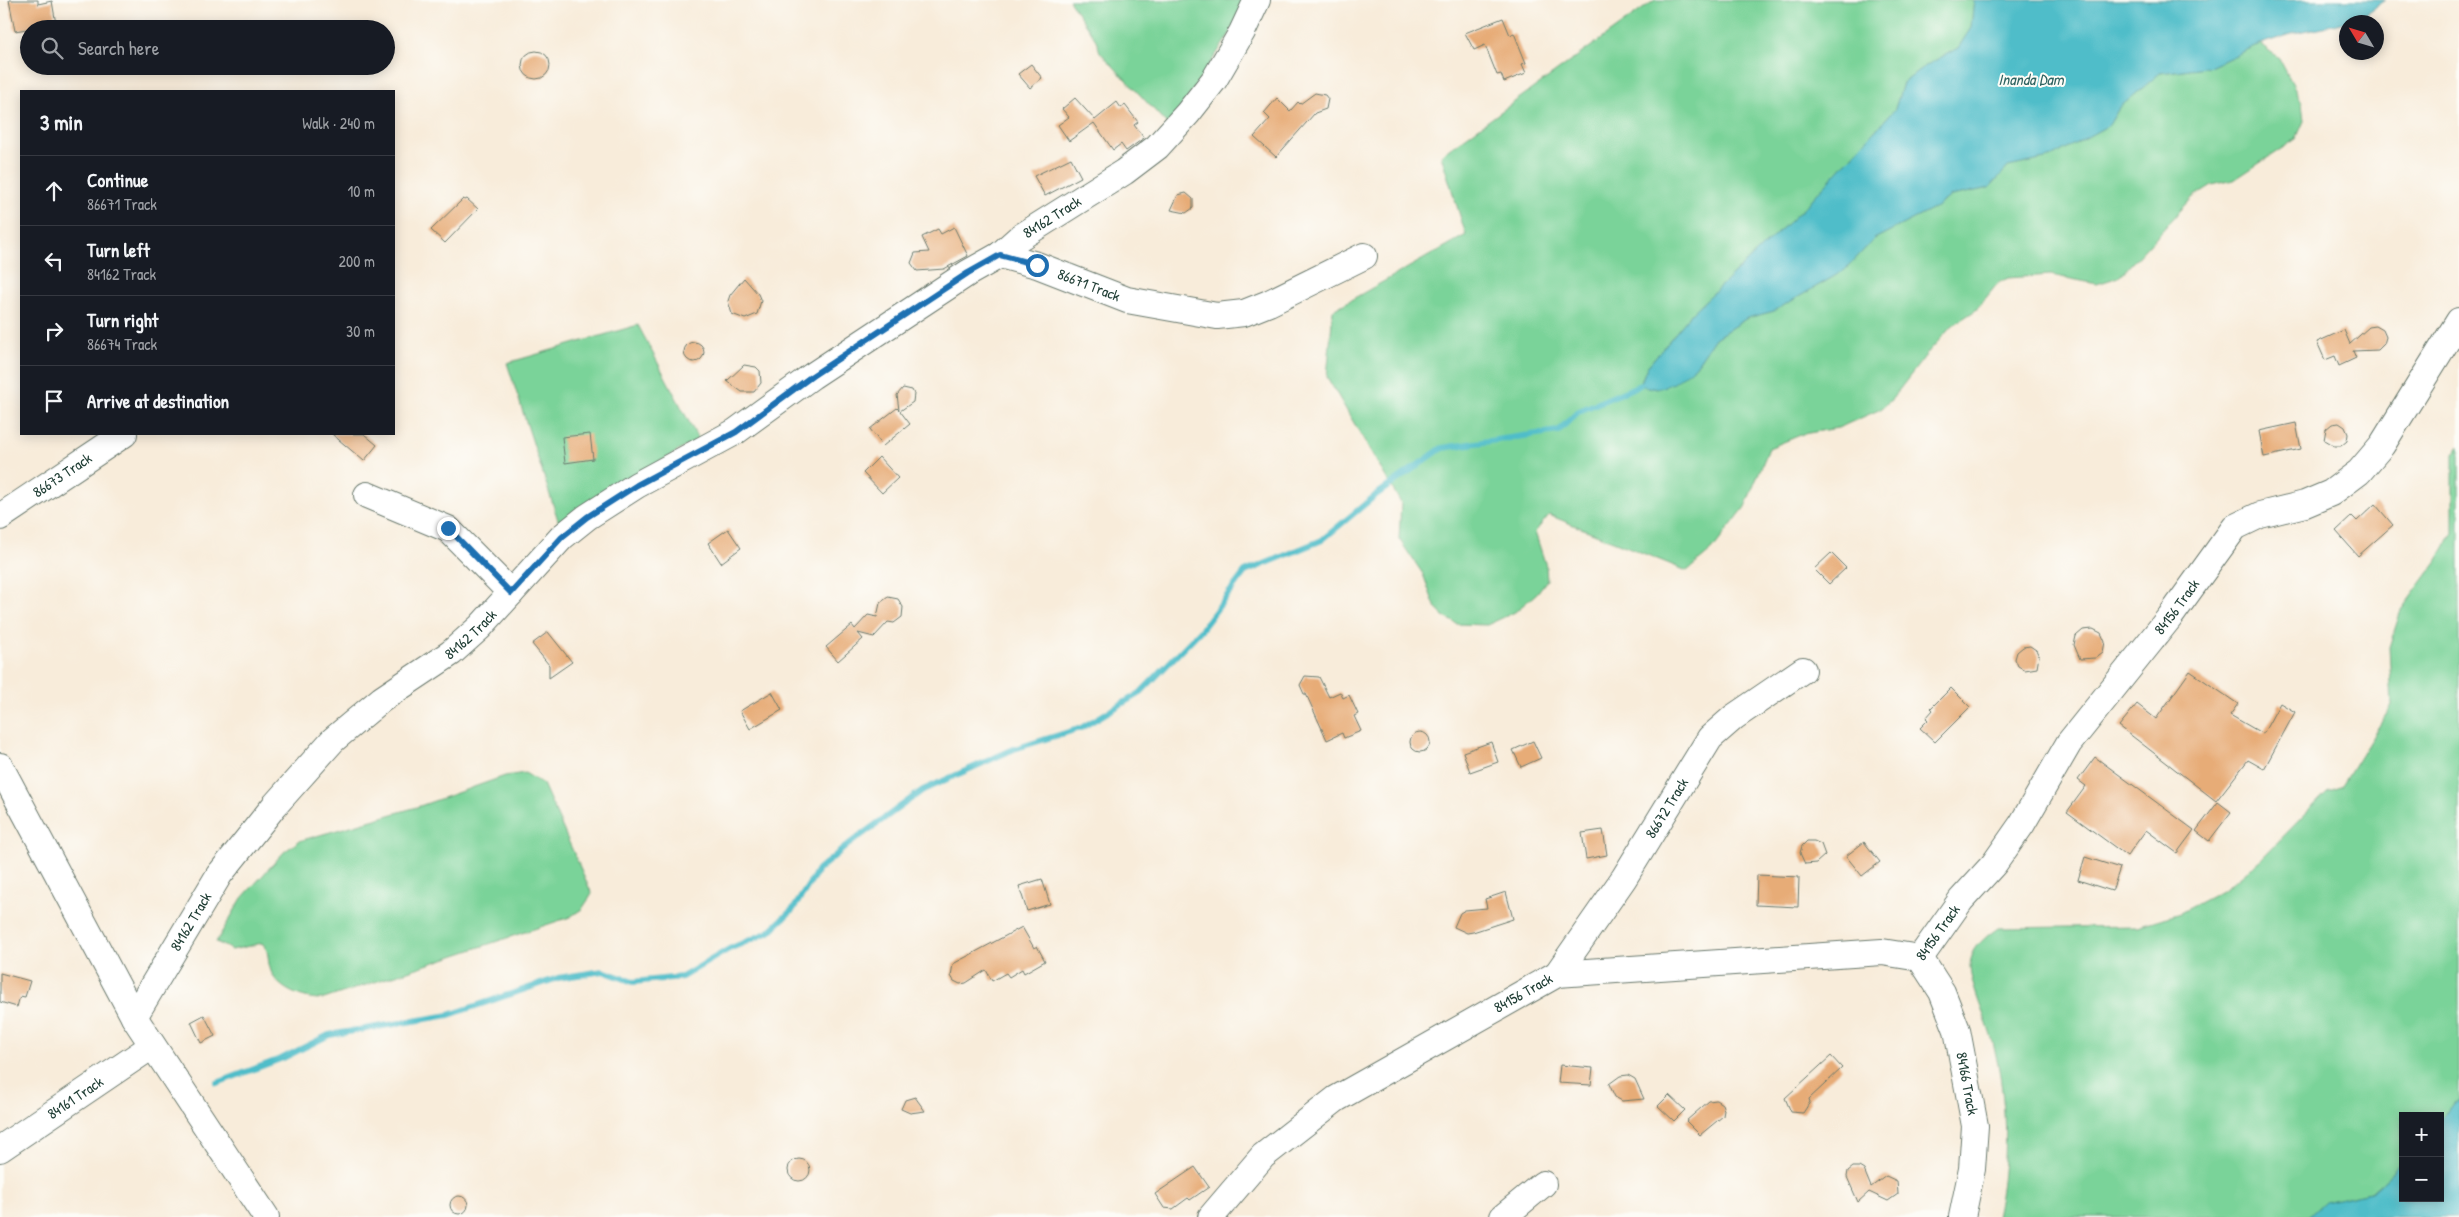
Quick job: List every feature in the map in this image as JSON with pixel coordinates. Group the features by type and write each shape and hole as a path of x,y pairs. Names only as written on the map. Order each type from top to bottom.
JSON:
{"street":[{"name":"84162 Track","path":"134,1016 219,875 274,805 333,740 382,699 451,654 480,627 562,537 587,517 637,485 736,432 812,376 968,273 1000,255 1019,238 1124,172 1157,147 1188,113 1214,80 1242,32 1257,0"},
{"name":"86671 Track","path":"1000,255 1037,265 1127,300 1217,316 1244,313 1269,304 1364,256"},
{"name":"84156 Track","path":"1211,1217 1262,1156 1336,1099 1557,974 1882,952 1920,958 1961,900 1994,864 2022,824 2069,743 2170,617 2235,527 2260,515 2305,504 2331,493 2360,472 2382,446 2459,321"},
{"name":"86673 Track","path":"0,517 123,435"},
{"path":"367,495 448,528 511,593"},
{"name":"86672 Track","path":"1557,974 1624,878 1710,738 1734,717 1803,670"},
{"path":"0,766 134,1016 266,1217"},
{"name":"84166 Track","path":"1920,958 1942,992 1957,1030 1975,1126 1972,1168 1962,1217"},
{"name":"84161 Track","path":"0,1149 152,1046"},
{"path":"1503,1217 1543,1184"}],"green space":[{"path":"1069,0 1247,0 1231,32 1169,126 1100,52 1096,40"},
{"path":"1655,0 1974,0 1971,28 1958,48 1927,65 1903,83 1895,109 1804,208 1693,312 1647,367 1640,384 1695,367 1715,338 1747,318 1774,311 1845,270 1874,239 1935,208 1951,196 1989,188 2008,167 2049,158 2109,125 2119,108 2160,73 2212,66 2260,44 2279,58 2302,102 2304,121 2296,139 2234,180 2212,185 2193,197 2119,277 2097,284 2051,275 2008,278 1998,283 1976,310 1953,325 1930,350 1892,399 1881,409 1838,428 1803,434 1769,448 1745,507 1712,550 1687,571 1549,515 1535,532 1546,566 1547,580 1537,593 1515,612 1487,625 1457,624 1443,616 1434,604 1423,574 1399,539 1401,503 1327,377 1333,310 1466,235 1441,155"},
{"path":"638,325 698,439 559,523 507,363"},
{"path":"2459,445 2459,1099 2454,1101 2444,1115 2444,1112 2399,1112 2399,1163 2391,1174 2371,1192 2325,1202 2308,1217 1996,1217 2003,1174 2004,1108 1993,1043 1971,974 1970,966 1973,954 1983,940 1998,928 2137,926 2180,913 2224,890 2261,859 2327,792 2342,786 2392,705 2389,647 2401,610 2438,560 2453,533 2453,454"},
{"path":"525,773 543,784 592,894 582,909 570,917 324,999 308,998 284,988 273,976 265,946 262,943 232,950 216,942 242,898 284,852 299,841 417,807 505,776"}],"water":[{"name":"Inanda Dam","path":"1974,0 2386,0 2364,15 2339,15 2339,24 2298,32 2260,44 2212,66 2160,73 2119,108 2109,125 2049,158 2008,167 1989,188 1951,196 1935,208 1874,239 1845,270 1774,311 1747,318 1715,338 1695,367 1674,383 1657,389 1640,385 1647,367 1693,312 1804,208 1895,109 1903,83 1927,65 1958,48 1971,28"},
{"path":"2459,1099 2459,1217 2308,1217 2324,1202 2371,1192 2391,1174 2399,1163 2399,1202 2444,1202 2444,1115 2454,1101"}],"building":[{"path":"9,0 38,0 38,4 52,1 55,20 20,20 20,30 15,31"},
{"path":"1503,18 1510,35 1514,33 1526,63 1522,64 1526,73 1504,82 1501,74 1497,75 1485,45 1474,50 1465,33"},
{"path":"536,51 546,55 550,65 546,75 536,79 526,75 522,65 526,55"},
{"path":"1031,64 1042,78 1030,88 1018,74"},
{"path":"1315,93 1325,95 1328,99 1326,109 1315,113 1276,157 1254,137 1270,119 1264,113 1277,98 1290,111 1298,102 1300,104"},
{"path":"1075,98 1095,120 1117,102 1121,108 1125,105 1138,122 1134,125 1144,138 1126,151 1121,144 1113,150 1094,123 1069,141 1058,125 1069,117 1062,109"},
{"path":"1071,158 1081,177 1045,196 1034,176"},
{"path":"1186,193 1193,199 1193,208 1186,213 1171,210 1178,195"},
{"path":"463,199 467,199 478,209 445,243 431,230"},
{"path":"954,227 968,256 944,269 917,271 911,263 915,253 929,252 922,237 938,229 941,234"},
{"path":"744,278 758,294 761,301 757,314 745,319 732,314 728,301 730,295"},
{"path":"2376,326 2383,330 2386,337 2384,344 2378,350 2353,351 2356,358 2339,366 2335,356 2325,360 2317,342 2344,330 2350,344 2369,327"},
{"path":"694,342 701,345 704,352 701,359 694,362 687,359 684,352 687,345"},
{"path":"744,365 756,367 760,371 761,383 754,392 742,392 727,381"},
{"path":"903,388 912,390 914,394 913,402 900,411 910,424 883,446 870,429 897,408 899,410 897,395"},
{"path":"2296,423 2301,449 2264,457 2259,431"},
{"path":"2339,423 2345,427 2348,434 2347,441 2341,446 2334,446 2324,440 2326,429 2332,424"},
{"path":"590,434 593,459 565,463 562,437"},
{"path":"333,435 365,435 377,445 364,461"},
{"path":"879,457 898,478 882,493 863,473"},
{"path":"2375,504 2393,525 2358,556 2336,531 2352,516 2357,521"},
{"path":"728,529 741,548 721,563 708,543"},
{"path":"1831,553 1846,568 1829,584 1814,569"},
{"path":"888,597 898,599 903,607 902,617 894,623 888,622 874,637 858,633 863,639 838,661 826,647 852,625 855,629 868,615 877,617 880,603"},
{"path":"2093,629 2101,633 2105,642 2103,652 2095,658 2080,659 2074,645 2076,636 2083,630"},
{"path":"548,632 572,662 549,678 549,665 532,644"},
{"path":"2030,646 2036,650 2039,656 2037,668 2025,670 2018,666 2015,659 2017,652 2023,647"},
{"path":"2190,671 2238,704 2230,715 2263,734 2280,703 2295,712 2264,769 2248,760 2216,801 2119,726 2137,704 2156,719"},
{"path":"1305,676 1319,677 1329,697 1340,692 1343,698 1349,695 1358,714 1354,716 1361,731 1344,738 1342,733 1327,740 1300,685"},
{"path":"1951,688 1970,707 1935,742 1920,728 1928,720 1926,718 1933,710 1931,708"},
{"path":"772,692 782,710 750,729 740,711"},
{"path":"1420,732 1427,735 1430,742 1427,749 1420,752 1413,749 1410,742 1413,735"},
{"path":"1533,741 1541,758 1521,767 1513,750"},
{"path":"1491,742 1498,762 1470,772 1463,752"},
{"path":"2095,757 2194,830 2177,853 2146,830 2127,856 2067,812 2086,786 2078,780"},
{"path":"2218,802 2231,812 2209,841 2196,831"},
{"path":"1603,830 1607,855 1586,859 1582,833"},
{"path":"1807,841 1821,844 1825,855 1816,863 1805,864 1800,853 1802,846"},
{"path":"1864,842 1880,862 1862,876 1846,856"},
{"path":"2085,857 2120,868 2112,891 2078,880"},
{"path":"1757,875 1799,877 1798,907 1756,905"},
{"path":"1042,879 1050,904 1027,911 1019,886"},
{"path":"1506,892 1513,919 1467,933 1454,927 1460,913 1465,910 1487,908 1485,899"},
{"path":"1022,927 1034,948 1037,946 1045,961 1024,973 1022,969 1009,977 1006,973 992,981 986,970 966,983 960,984 954,981 951,976 953,964"},
{"path":"0,973 30,981 25,997 20,996 17,1007 0,1002"},
{"path":"204,1015 215,1036 201,1043 191,1022"},
{"path":"1831,1056 1842,1068 1809,1099 1810,1102 1803,1113 1791,1112 1785,1098"},
{"path":"1560,1065 1593,1068 1591,1085 1558,1083"},
{"path":"1628,1075 1635,1079 1644,1099 1622,1101 1615,1097 1609,1084 1620,1076"},
{"path":"1669,1095 1685,1110 1674,1121 1658,1106"},
{"path":"915,1097 925,1111 910,1113 901,1109 905,1100"},
{"path":"1716,1100 1722,1104 1723,1116 1700,1135 1686,1121 1709,1101"},
{"path":"799,1159 809,1166 810,1170 803,1180 799,1181 789,1174 788,1170 795,1160"},
{"path":"1195,1167 1209,1187 1190,1200 1188,1198 1173,1209 1164,1208 1155,1194"},
{"path":"1853,1167 1859,1167 1864,1170 1871,1187 1886,1176 1897,1181 1898,1194 1888,1201 1869,1192 1858,1202 1847,1177 1848,1171"},
{"path":"455,1196 463,1196 468,1201 466,1212 455,1214 450,1209 450,1201"}],"waterway":[{"path":"217,1083 283,1058 329,1035 449,1015 558,978 603,971 633,982 682,977 729,949 769,932 794,908 818,870 849,844 923,790 1014,749 1081,728 1140,693 1201,630 1245,572 1322,540 1376,495 1442,448 1558,431 1579,411 1640,385"}],"route":[{"path":"448,528 511,593 535,564 562,537 587,517 637,485 736,432 812,376 968,273 1000,255 1037,265"}]}
